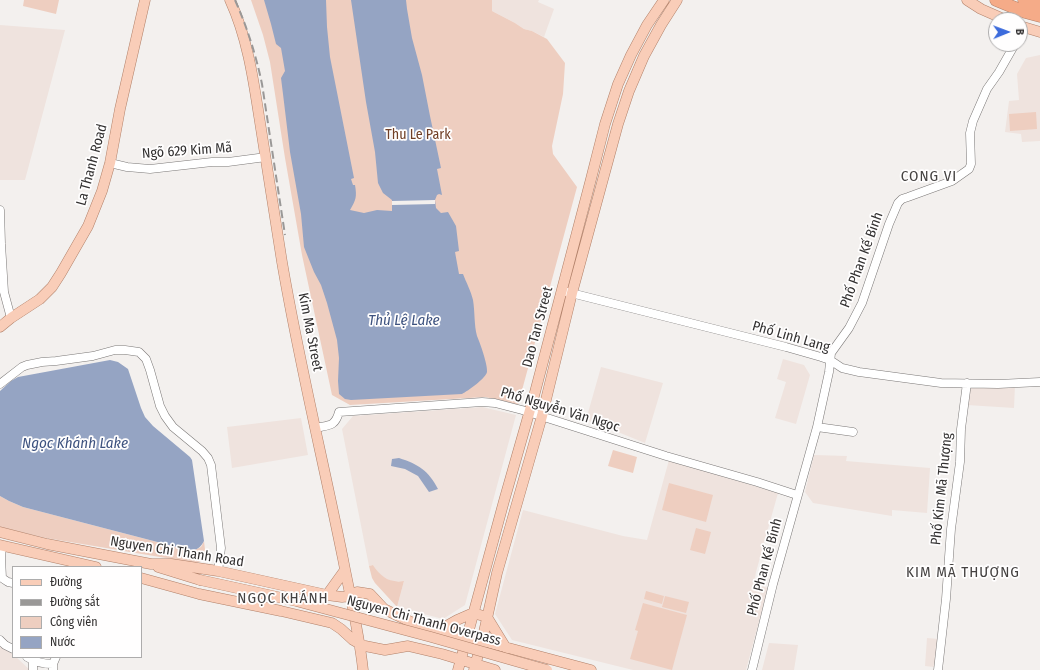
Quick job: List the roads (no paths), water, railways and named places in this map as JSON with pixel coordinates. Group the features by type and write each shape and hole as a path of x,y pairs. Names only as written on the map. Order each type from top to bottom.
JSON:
{"highway":[{"path":"996,0 1025,12 1040,16"},
{"path":"1024,0 1040,6"}],"main road":[{"name":"La Thanh Road","path":"0,327 40,299 52,287 88,226 102,191 110,163 120,109 145,0"},
{"name":"Kim Ma Street","path":"230,0 249,58 282,262 360,644 363,670"},
{"name":"Dao Tan Street","path":"460,665 529,413 610,106 631,55 647,25 664,0"},
{"name":"Dao Tan Street","path":"475,667 496,577 542,416 572,293 612,146 629,91 651,41 677,0"},
{"path":"968,0 988,12"},
{"path":"1028,31 1040,32"},
{"path":"514,466 526,469"},
{"name":"Nguyen Chi Thanh Road","path":"0,532 47,544 151,564 171,564 218,571 315,593 342,597 350,596 357,592 370,594 384,609 411,622 591,670"},
{"path":"1,545 89,566"},
{"name":"Nguyen Chi Thanh Overpass","path":"151,564 200,580 296,601 439,639 547,670"},
{"path":"327,595 345,570"},
{"path":"145,578 199,594 332,623 360,644 385,650 408,646 442,654 460,665 495,670"},
{"name":"Nguyen Chi Thanh Overpass","path":"145,578 200,580"},
{"path":"313,618 322,611 322,604 315,593"},
{"path":"441,629 473,613 487,617 506,648"},
{"path":"408,646 404,634 405,628 411,622"},
{"path":"520,670 521,660 528,653"}],"street":[{"name":"Phố Phan Kế Bính","path":"752,670 797,494 817,427 829,372 832,350 849,328 862,303 886,231 898,203 902,199 952,181 964,174 969,169 971,164 970,133 973,121 987,89 1010,52"},
{"name":"Ngõ 629 Kim Mã","path":"110,163 127,167 150,169 266,157"},
{"path":"0,210 4,292 11,318"},
{"name":"Phố Linh Lang","path":"562,290 767,342 830,360 842,368 859,372 941,383 998,384 1040,382"},
{"path":"0,384 22,367 27,365 93,356 115,350 139,352 146,359 160,406 165,416 173,427 191,441 208,458 220,535 221,548 218,571"},
{"name":"Phố Kim Mã Thượng","path":"938,670 946,599 951,529 960,462 961,429 967,383"},
{"name":"Phố Nguyễn Văn Ngọc","path":"315,428 332,425 337,419 339,412 482,402 495,403 542,416 666,456 797,494"},
{"path":"817,427 853,432"},
{"path":"1,545 2,578 11,582"},
{"path":"0,640 12,648"},
{"path":"30,659 43,664 54,664"},
{"path":"30,659 33,670"}],"water":[{"name":"Thủ Lệ Lake","path":"264,0 326,0 330,57 354,178 351,179 356,189 356,198 350,210 364,213 377,210 392,211 392,200 383,193 378,183 375,152 351,0 406,0 412,38 422,75 441,168 437,169 442,195 437,195 435,200 436,208 441,213 448,212 456,226 459,251 455,252 459,274 463,274 470,290 474,305 476,332 484,354 487,369 484,378 462,394 351,400 345,399 339,394 339,358 337,340 321,285 304,247 301,214 290,152 281,78 285,71 281,48 276,44"},
{"name":"Ngọc Khánh Lake","path":"110,360 118,362 128,369 145,417 153,426 192,460 204,541 200,546 192,551 23,507 0,496 0,391 18,377"},
{"path":"399,458 422,469 431,477 438,489 429,492 418,476 405,469 391,466 392,459"}],"railway":[{"path":"235,0 251,41 262,84 285,235"}],"district":[{"name":"CONG VI","path":"929,177"},
{"name":"KIM MÃ THƯỢNG","path":"963,573"},
{"name":"NGỌC KHÁNH","path":"283,599"}],"park label":[{"name":"Thu Le Park","path":"418,135"}]}
